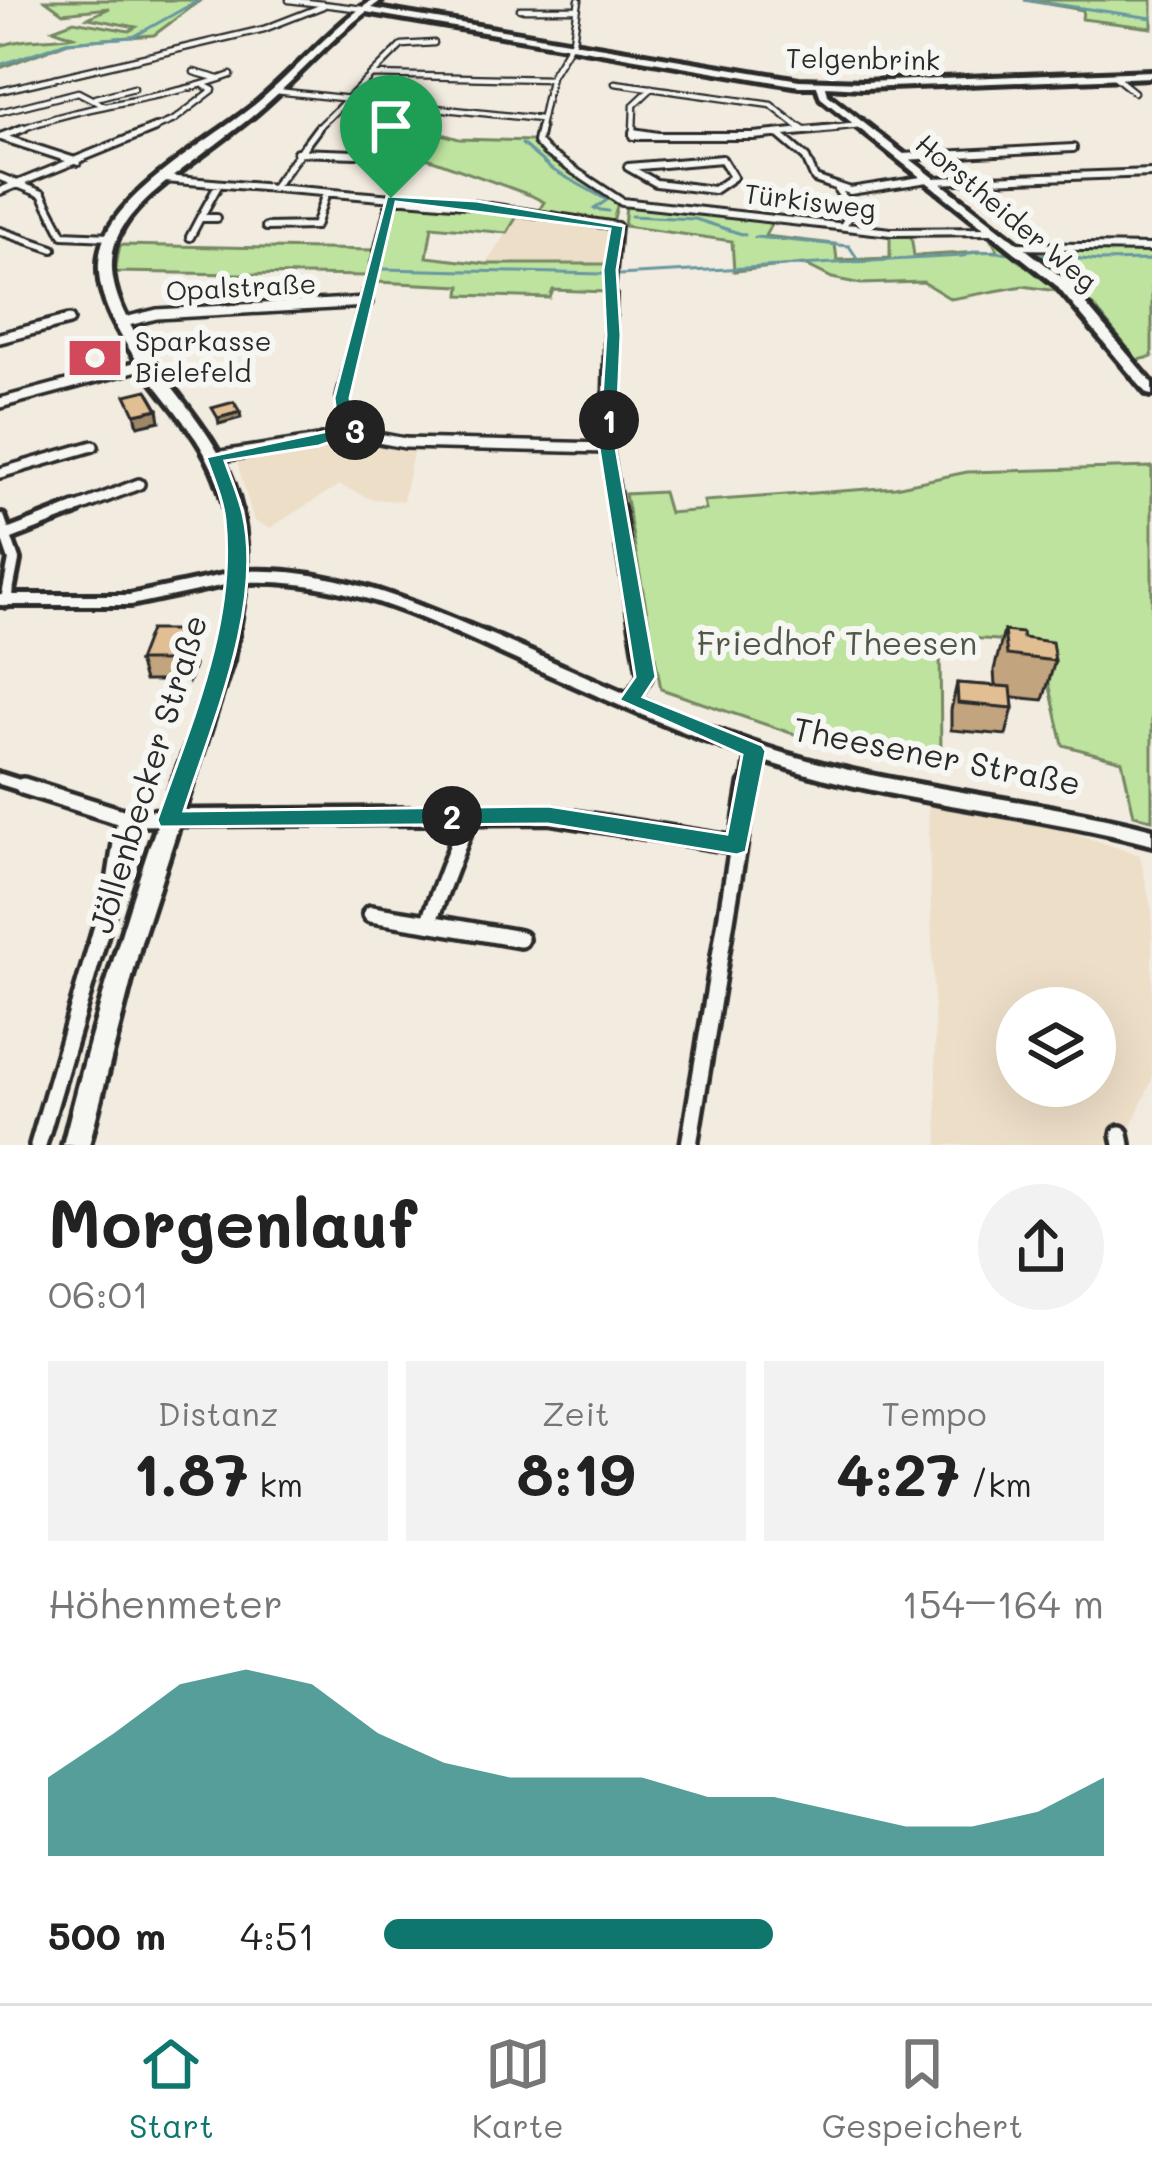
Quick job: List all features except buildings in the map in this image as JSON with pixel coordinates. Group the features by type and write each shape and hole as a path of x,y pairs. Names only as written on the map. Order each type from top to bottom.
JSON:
{"street":[{"path":"289,0 363,9"},
{"path":"0,178 45,196 64,235 111,237 124,217 165,179 276,91 324,40 378,0"},
{"path":"276,91 540,119 550,79 571,43 579,0"},
{"path":"0,91 264,29 323,6"},
{"name":"Telgenbrink","path":"363,9 821,84 1152,74"},
{"path":"520,9 577,9"},
{"path":"273,188 297,152 404,44 434,43"},
{"path":"194,72 222,80"},
{"path":"0,137 48,118 205,86 231,74"},
{"path":"372,75 550,79"},
{"path":"1114,76 1134,92"},
{"path":"615,83 770,105 805,131"},
{"name":"Horstheider Weg","path":"821,84 820,94 1068,290 1152,392"},
{"path":"0,191 183,115 212,92 205,86"},
{"path":"95,98 134,88"},
{"path":"652,88 634,105 633,132 658,136 778,134 860,124"},
{"path":"0,112 78,92 105,106"},
{"name":"Türkisweg","path":"540,119 537,142 547,154 622,202 906,233 994,231"},
{"path":"778,134 806,158 818,182 838,190 930,180 1152,173"},
{"path":"708,136 733,176 714,190 656,183 628,167 722,159"},
{"path":"0,137 78,162"},
{"path":"902,158 1073,148"},
{"path":"297,152 356,154"},
{"path":"165,179 477,205 617,226 610,270 613,335 608,448 645,666 644,681 630,700"},
{"path":"190,237 219,184"},
{"path":"838,190 852,210 843,226"},
{"path":"266,226 315,226 326,193"},
{"path":"391,198 342,398 344,414 358,429 405,442 608,448"},
{"path":"200,218 217,218"},
{"path":"0,231 52,250"},
{"name":"Jöllenbecker Straße","path":"76,1145 107,1016 216,681 238,577 233,506 215,457 120,322 105,279 111,237"},
{"path":"1014,245 1152,248"},
{"name":"Opalstraße","path":"120,322 158,314 367,302"},
{"path":"0,338 69,320"},
{"path":"0,404 148,362"},
{"path":"215,457 319,441 358,429"},
{"path":"0,473 93,446"},
{"path":"8,535 140,484"},
{"path":"0,519 16,569 3,601 130,600 238,577"},
{"name":"Theesener Straße","path":"238,577 305,575 356,586 754,751 831,773 1064,814 1152,837"},
{"path":"689,1145 754,751"},
{"path":"0,779 125,818 548,815 737,845"},
{"path":"428,923 469,816"},
{"path":"38,1145 71,1017 121,864 125,818"},
{"path":"371,914 520,939"}],"shaded area":[{"path":"519,213 612,229 606,264 486,264"},
{"path":"353,436 414,447 403,501 371,499 339,485 270,528 254,521 236,458"},
{"path":"928,802 1034,820 1140,855 1152,912 1152,1080 1131,1126 1113,1123 1108,1145 938,1145"}],"green space":[{"path":"45,0 201,0 154,35 68,42 0,68 0,46 73,36 53,29 74,21 129,31 136,27 88,18 110,8 63,13"},
{"path":"1024,0 1152,0 1152,28 1082,19 1083,10"},
{"path":"397,109 416,110 404,123 459,139 533,141 552,160 618,202 613,222 538,212 544,202 530,195 430,159 393,156 396,147 375,131"},
{"path":"394,202 519,213 507,233 432,226 427,257 486,264 606,264 606,292 553,290 550,298 460,295 461,286 377,282"},
{"path":"626,206 773,220 765,236 835,244 837,260 890,258 890,235 911,235 914,256 998,251 988,234 994,234 1040,269 1056,291 1023,286 951,299 923,282 861,284 832,278 804,264 734,271 732,241 624,226"},
{"path":"120,245 374,250 367,276 115,272"},
{"path":"1025,247 1152,250 1152,357 1137,360 1095,308"},
{"name":"Friedhof Theesen","path":"1152,467 1152,820 1134,815 1122,761 1063,745 1040,643 940,636 941,764 829,746 661,689 625,494 663,492 669,513 706,510 704,501 895,487 967,472"}],"waterway":[{"path":"0,65 66,42 133,37 199,0"},
{"path":"1026,0 1152,18"},
{"path":"522,144 551,169 607,200 594,209 608,211"},
{"path":"631,216 695,219 745,235"},
{"path":"755,237 849,246 857,258"},
{"path":"618,275 963,256 976,251 1016,253"},
{"path":"1030,253 1099,261 1152,260"},
{"path":"382,269 603,274"}],"place":[{"name":"Sparkasse Bielefeld","path":"95,358"}],"route":[{"path":"391,198 477,205 617,226 610,270 613,335 608,448 646,677 630,700 754,751 737,845 548,815 169,820 216,681 236,592 235,516 215,457 319,441 358,429 344,414 342,398 391,198"}]}
